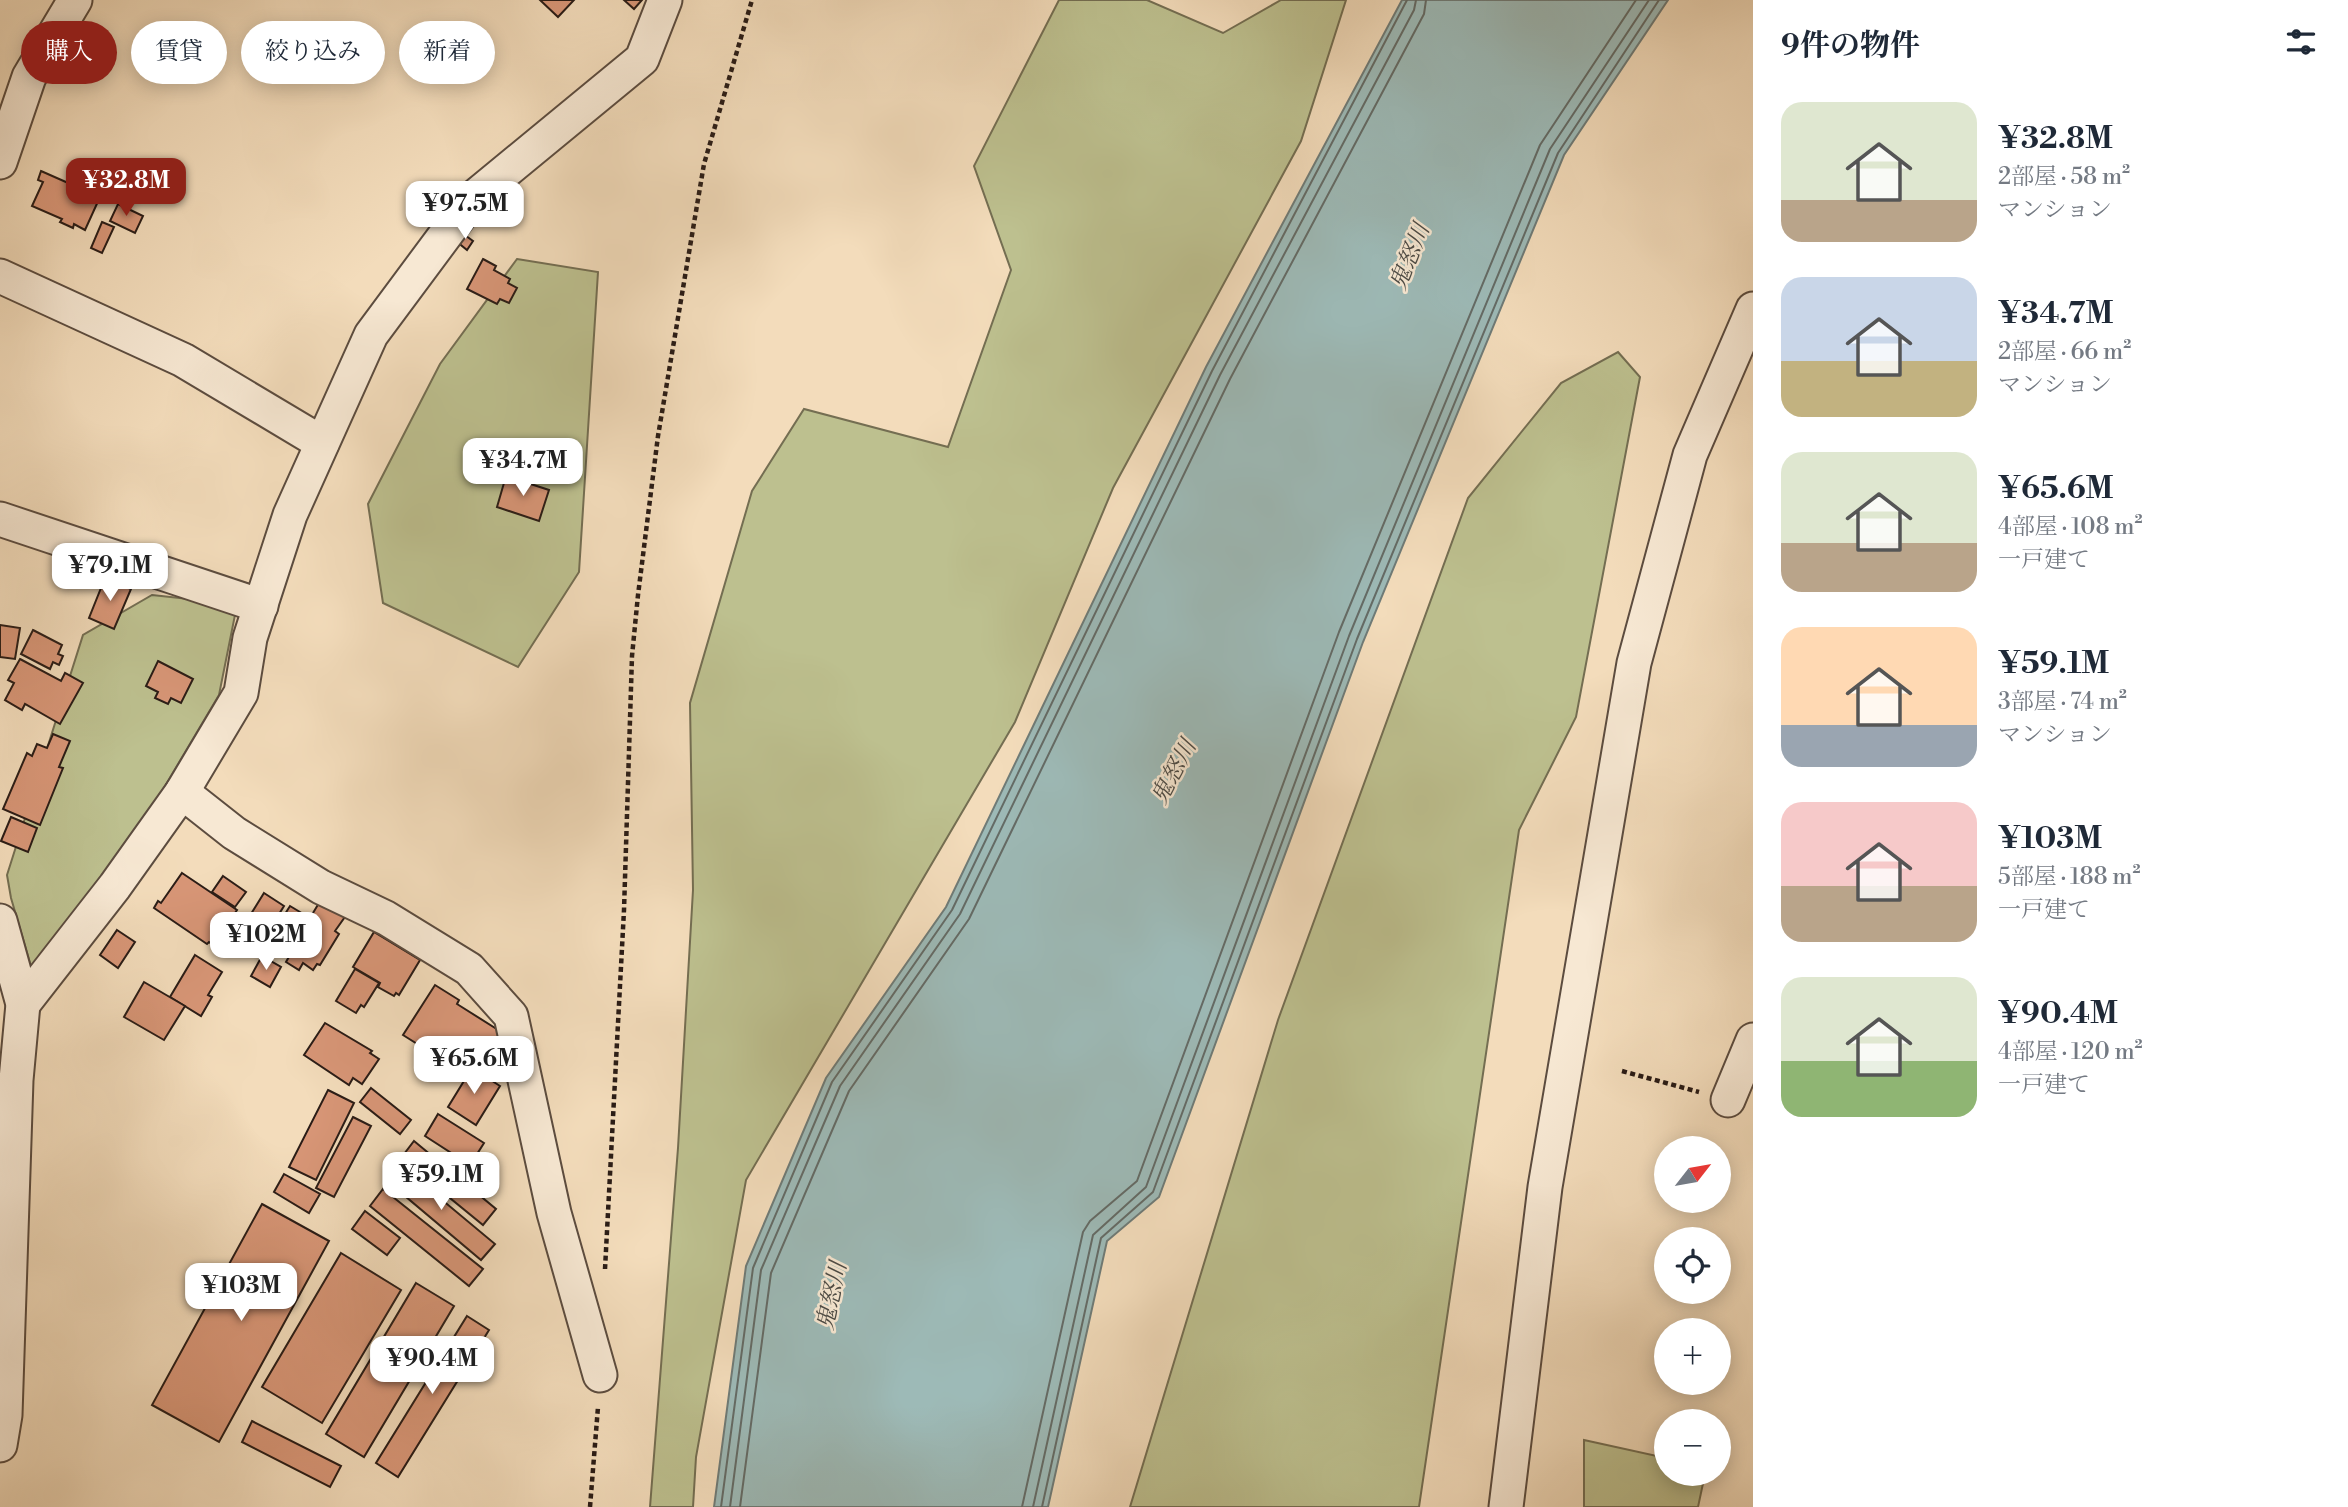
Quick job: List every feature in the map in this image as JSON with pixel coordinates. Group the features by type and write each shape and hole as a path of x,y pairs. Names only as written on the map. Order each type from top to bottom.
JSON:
{"street":[{"path":"0,162 29,77 75,0"},
{"path":"23,1004 115,886 182,792 241,693 250,638 290,515 371,335 472,200 642,59 665,0"},
{"path":"0,276 183,360 322,443"},
{"path":"1506,1507 1545,1187 1634,663 1690,455 1753,309"},
{"path":"0,519 261,606"},
{"path":"182,792 234,833 299,873 386,918 469,969 511,1016 554,1213 600,1375"},
{"path":"0,921 23,1004 16,1080 5,1415 0,1445"},
{"path":"1728,1100 1753,1040"}],"path":[{"path":"605,1280 624,910 632,656 638,595 658,436 704,164 752,0"},
{"path":"1622,1071 1728,1100"},
{"path":"590,1507 600,1375"}],"green space":[{"path":"1059,0 1147,0 1223,33 1281,0 1346,0 1301,141 1113,488 1015,722 746,1180 696,1457 693,1507 650,1507 678,1148 693,890 690,703 752,491 804,409 948,447 1011,270 974,166"},
{"path":"517,259 598,272 579,572 518,667 383,603 368,504 440,364"},
{"path":"1618,352 1640,377 1576,717 1519,830 1419,1507 1130,1507 1278,1020 1468,498 1561,383"},
{"path":"152,595 189,599 235,615 219,695 155,803 33,973 7,875 83,635"},
{"path":"1584,1440 1654,1455 1654,1486 1702,1486 1698,1507 1584,1507"}],"water":[{"name":"鬼怒川","path":"1402,0 1668,0 1564,155 1363,642 1159,1197 1107,1241 1048,1507 714,1507 746,1266 826,1078 946,907 1206,367"}],"building":[{"path":"540,0 574,0 558,17"},
{"path":"624,0 642,0 634,9"},
{"path":"41,171 100,197 85,230 74,224 73,228 60,222 62,219 32,206 43,182 38,180"},
{"path":"118,204 143,216 135,233 110,221"},
{"path":"102,222 114,227 102,253 91,248"},
{"path":"462,233 473,241 467,250 456,241"},
{"path":"483,259 496,266 494,270 510,279 508,283 517,288 509,303 500,299 497,304 467,289"},
{"path":"506,476 549,490 539,521 497,507"},
{"path":"105,578 131,589 114,629 89,618"},
{"path":"0,625 20,628 15,659 0,657"},
{"path":"33,630 62,645 58,654 63,656 59,665 53,662 50,669 21,654"},
{"path":"20,659 61,681 65,673 83,683 60,724 25,704 22,710 5,700 14,683 8,680"},
{"path":"158,661 193,679 181,703 171,698 168,704 155,698 158,692 146,686"},
{"path":"53,734 70,741 59,767 63,768 40,825 3,809 27,753 32,756 37,744 47,748"},
{"path":"11,817 37,828 28,852 1,841"},
{"path":"182,873 237,910 213,945 209,942 207,944 154,908 158,901 161,903"},
{"path":"223,876 246,892 235,907 212,892"},
{"path":"264,893 284,906 271,927 251,914"},
{"path":"322,898 347,914 335,931 339,934 320,965 317,964 313,970 303,963 299,970 286,962 290,955 268,941 290,906 310,918"},
{"path":"117,930 135,942 118,968 100,955"},
{"path":"374,932 420,960 399,995 396,993 394,996 378,987 380,983 353,967"},
{"path":"195,955 222,972 208,995 212,997 201,1016 170,997"},
{"path":"262,956 281,967 270,987 251,976"},
{"path":"355,969 379,983 364,1007 361,1005 356,1013 336,1001"},
{"path":"144,982 185,1006 164,1040 124,1017"},
{"path":"435,985 459,1000 457,1004 503,1033 479,1072 449,1053 446,1058 431,1049 430,1052 403,1035"},
{"path":"325,1023 372,1051 370,1053 379,1059 362,1084 353,1078 349,1085 304,1055"},
{"path":"472,1068 500,1086 476,1125 448,1107"},
{"path":"371,1088 411,1120 400,1134 360,1102"},
{"path":"328,1090 354,1103 316,1180 289,1167"},
{"path":"438,1114 484,1143 470,1165 425,1136"},
{"path":"353,1117 371,1126 334,1197 316,1188"},
{"path":"414,1141 496,1209 483,1225 401,1158"},
{"path":"399,1164 495,1244 481,1260 386,1180"},
{"path":"284,1174 320,1194 309,1213 274,1192"},
{"path":"383,1189 483,1269 469,1286 370,1206"},
{"path":"262,1204 329,1241 219,1442 152,1405"},
{"path":"365,1211 400,1238 387,1255 352,1229"},
{"path":"341,1253 401,1290 322,1423 262,1387"},
{"path":"416,1283 454,1306 364,1457 326,1434"},
{"path":"467,1316 489,1330 398,1477 376,1463"},
{"path":"252,1421 341,1466 330,1487 242,1442"}]}
